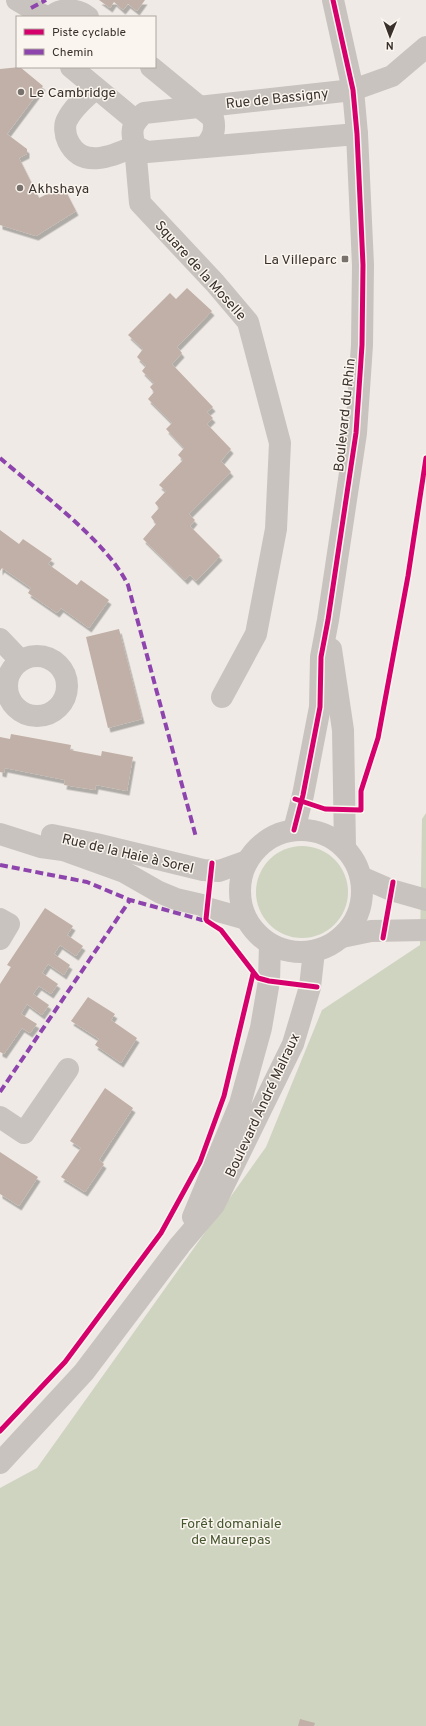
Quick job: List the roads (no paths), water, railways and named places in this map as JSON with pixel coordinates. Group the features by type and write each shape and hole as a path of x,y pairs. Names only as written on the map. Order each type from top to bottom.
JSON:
{"street":[{"path":"17,0 44,16"},
{"name":"Boulevard du Rhin","path":"294,830 303,796 320,707 321,657 328,620 356,433 362,345 363,265 357,134 353,90 333,0"},
{"path":"52,16 67,10 81,11 87,16"},
{"name":"Rue de Bassigny","path":"136,121 144,113 353,90 392,76 426,47"},
{"path":"72,68 136,121 132,134 135,146"},
{"name":"Rue de Bassigny","path":"152,68 213,118 215,126 212,138 205,147"},
{"path":"96,88 78,105 66,121 65,136 72,149 84,157 102,158 135,146 147,152 357,134"},
{"name":"Square de la Moselle","path":"135,146 140,203 215,282 248,322 280,443 276,530 256,634 222,697"},
{"name":"Boulevard du Rhin","path":"328,620 343,730 345,848"},
{"path":"0,639 20,660"},
{"path":"294,830 318,832 330,837 345,848 355,861 361,877 363,893 360,909 353,924 342,937 329,946 314,951 299,953 284,950 270,944 256,934 246,920 240,905 239,890 241,875 247,861 255,849 266,840 279,833 294,830"},
{"name":"Rue de la Haie à Sorel","path":"4,834 45,834 96,844 203,870 219,871 247,861"},
{"name":"Rue de la Haie à Sorel","path":"4,834 42,847 63,850 124,872 159,892 176,899 202,905 207,908 246,920"},
{"path":"361,877 392,890 426,900"},
{"path":"0,919 9,924 0,939"},
{"path":"342,937 371,931 426,930"},
{"name":"Boulevard André Malraux","path":"180,1246 240,1104 261,1028 269,981 270,944"},
{"name":"Boulevard André Malraux","path":"0,1463 84,1372 180,1246 214,1205 293,1044 310,987 314,951"},
{"path":"0,1117 24,1133 68,1069"}],"place":[{"name":"Le Cambridge","path":"21,92"},
{"name":"Akhshaya","path":"20,188"},
{"name":"La Villeparc","path":"345,259"}],"park label":[{"name":"Forêt domaniale de Maurepas","path":"231,1532"}]}
